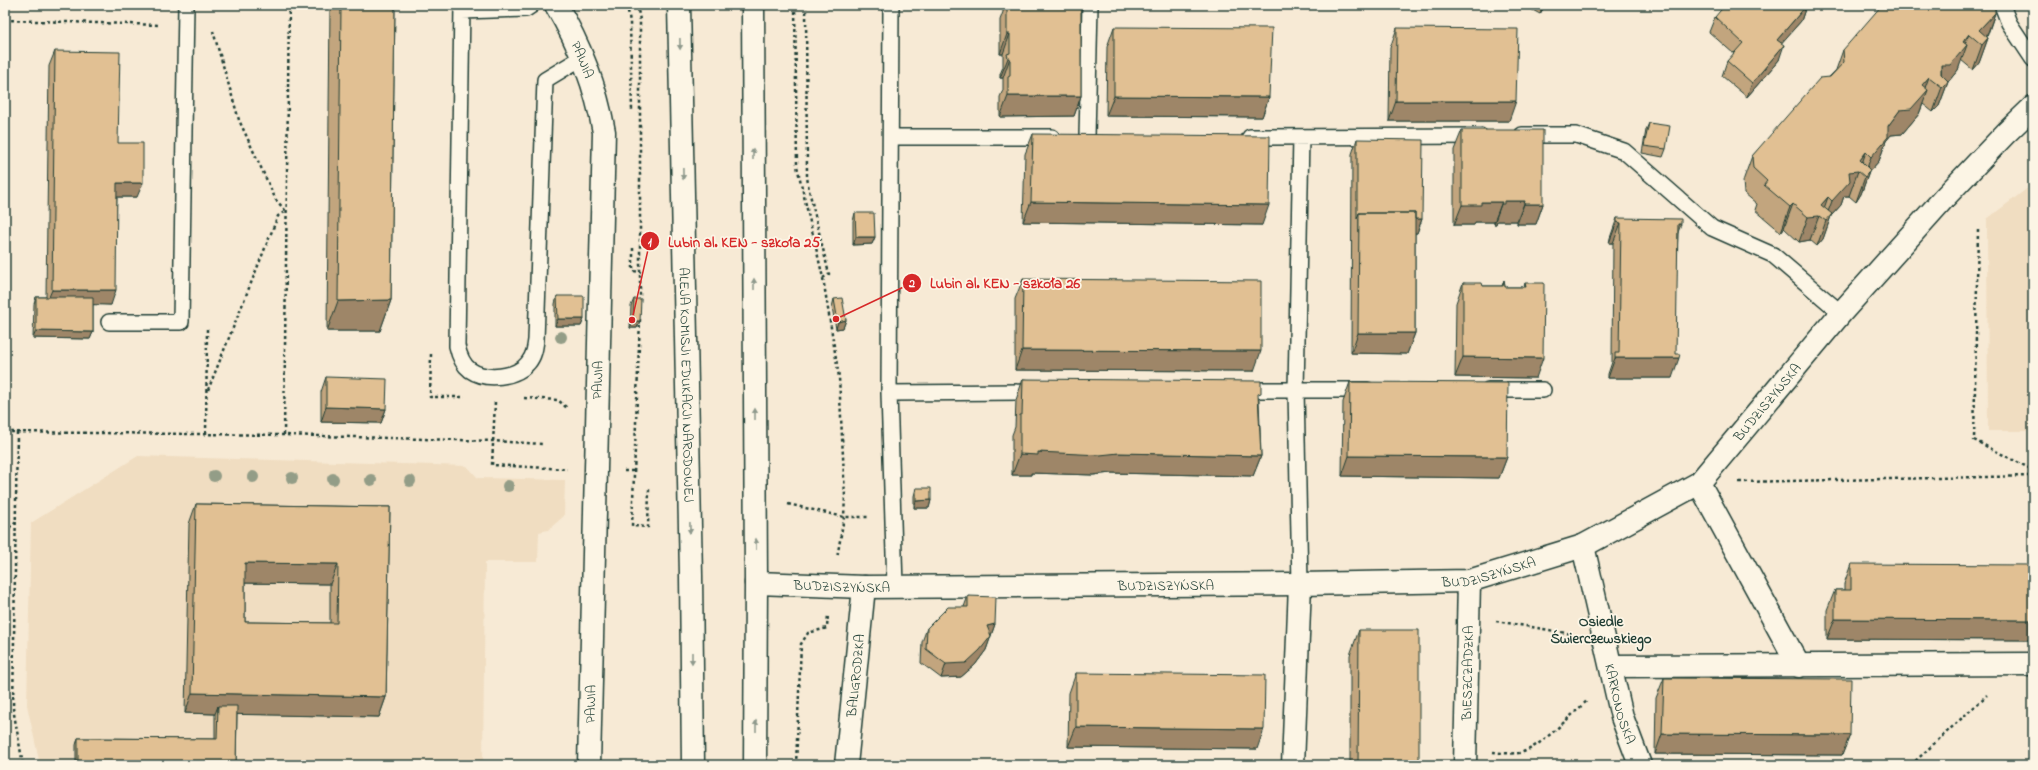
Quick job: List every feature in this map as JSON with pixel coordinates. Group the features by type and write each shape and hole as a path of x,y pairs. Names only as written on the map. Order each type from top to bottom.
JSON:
{"street":[{"name":"PAWIA","path":"556,5 583,57 600,109 604,132 588,765"},
{"name":"ALEJA KOMISJI EDUKACJI NARODOWEJ","path":"679,5 692,575 693,765"},
{"path":"753,5 756,583 755,765"},
{"name":"BUDZISZYŃSKA","path":"756,583 832,586 895,586 1300,584 1468,581 1583,546 1699,483 1841,313 1945,197 2033,107"},
{"path":"1699,483 1799,666"},
{"name":"KARKONOSKA","path":"1583,546 1622,717 1640,765"},
{"name":"BIESZCZADZKA","path":"1466,758 1468,581"},
{"path":"1293,765 1300,584"},
{"name":"BALIGRODZKA","path":"846,765 864,586"},
{"path":"1612,673 1799,666 2027,664"}],"lane":[{"path":"109,322 181,322 186,5"},
{"path":"532,5 526,9 462,8 457,346 460,356 465,364 479,375 499,376 513,374 529,362 534,352 536,340 545,80 583,57"},
{"path":"891,5 892,137 889,394 895,586"},
{"path":"1087,137 1090,5"},
{"path":"2002,5 2009,23 2033,59"},
{"path":"1238,137 1576,135 1624,151 1712,228 1773,255 1841,313"},
{"path":"892,137 1103,137"},
{"path":"1300,584 1296,390 1301,137"},
{"path":"1224,390 1384,390"},
{"path":"1471,390 1543,390"},
{"path":"889,394 1049,392"}],"path":[{"path":"284,435 289,5"},
{"path":"637,5 640,20 640,304"},
{"path":"796,5 798,166 823,278 839,377 845,496 844,517 838,548"},
{"path":"806,5 807,177 829,274 823,278"},
{"path":"5,20 163,25"},
{"path":"211,26 239,120 276,200 286,212"},
{"path":"207,392 278,216 286,212"},
{"path":"1978,230 1974,440 2033,470"},
{"path":"640,312 632,526 648,527 650,489"},
{"path":"5,432 284,435 493,441 543,444"},
{"path":"17,432 13,708 23,765"},
{"path":"1699,483 2033,476"},
{"path":"788,504 844,517 860,517"},
{"path":"5,532 16,521"},
{"path":"796,765 801,644 808,633 827,628 832,586"},
{"path":"1468,616 1604,640"},
{"path":"1911,765 2027,664"},
{"path":"1466,758 1520,753 1543,739 1564,723 1586,702 1612,673"},
{"path":"5,760 10,765"}],"shaded area":[{"path":"2033,184 2033,431 1988,431 1987,219"},
{"path":"138,456 467,466 478,478 565,480 564,516 548,530 539,532 538,562 485,562 483,765 40,765 27,705 31,523"}],"building":[{"path":"341,5 395,5 391,300 338,301"},
{"path":"1007,5 1081,5 1081,96 1008,96 1010,58 1008,58 1007,54 1010,53 1010,34 1007,34"},
{"path":"1725,5 1806,6 1777,40 1784,45 1752,83 1727,61 1743,43 1715,17"},
{"path":"1882,5 1995,5 1995,13 1979,30 1988,38 1982,45 1969,34 1963,42 1967,45 1950,65 1941,65 1941,74 1948,81 1942,87 1929,77 1922,85 1928,90 1911,109 1900,110 1888,126 1888,137 1871,157 1866,152 1860,160 1870,170 1865,177 1858,171 1849,172 1850,181 1832,201 1828,197 1821,205 1832,214 1826,221 1819,216 1808,217 1793,204 1790,207 1764,185 1767,181 1753,168 1752,156 1820,78 1830,77 1844,62 1843,50"},
{"path":"1114,27 1272,28 1269,97 1114,96"},
{"path":"1397,28 1518,29 1516,101 1396,101"},
{"path":"55,51 120,52 118,143 143,143 143,183 117,183 116,290 52,290"},
{"path":"1649,123 1670,126 1666,149 1644,146"},
{"path":"1462,130 1543,130 1543,204 1524,204 1525,201 1504,201 1504,204 1501,204 1502,202 1481,202 1481,205 1462,205"},
{"path":"1033,134 1270,136 1269,205 1031,202"},
{"path":"1357,139 1423,140 1422,219 1415,219 1415,213 1359,213 1357,219"},
{"path":"855,213 874,213 875,237 856,237"},
{"path":"1359,213 1415,213 1415,333 1358,333"},
{"path":"1617,218 1681,219 1681,224 1678,224 1676,354 1680,354 1679,358 1615,358 1615,353 1619,353 1621,223 1617,222"},
{"path":"1023,279 1261,281 1261,351 1022,350"},
{"path":"1504,280 1505,287 1526,287 1525,283 1544,283 1543,358 1463,357 1463,283 1482,283 1483,286 1503,286"},
{"path":"557,296 584,296 584,319 558,319"},
{"path":"36,297 93,297 93,332 36,331"},
{"path":"842,298 846,320 838,322 834,299"},
{"path":"634,299 641,299 640,321 633,321"},
{"path":"326,377 387,379 386,409 326,407"},
{"path":"1023,379 1261,381 1261,393 1258,394 1261,456 1119,453 1100,455 1038,452 1038,455 1020,454 1020,415 1022,415"},
{"path":"1350,382 1508,383 1507,457 1349,456"},
{"path":"916,488 931,488 931,500 916,501"},
{"path":"196,504 390,507 386,697 192,693","holes":["245,563 338,564 337,623 245,622"]},
{"path":"1851,564 2033,565 2033,620 1835,619 1835,590 1851,590"},
{"path":"968,596 996,597 995,624 987,626 991,636 980,650 966,663 946,664 926,649 927,628 948,607 968,607"},
{"path":"1359,630 1419,630 1419,765 1358,765"},
{"path":"1076,673 1265,675 1264,729 1076,727"},
{"path":"1664,678 1851,679 1850,735 1662,734"},
{"path":"218,706 237,706 236,765 78,765 78,738 217,739"}],"place":[{"name":"Lubin al. KEN - szkoła 26","path":"836,319"},
{"name":"Lubin al. KEN - szkoła 25","path":"632,320"}],"district":[{"name":"Osiedle Świerczewskiego","path":"1601,630"}]}
